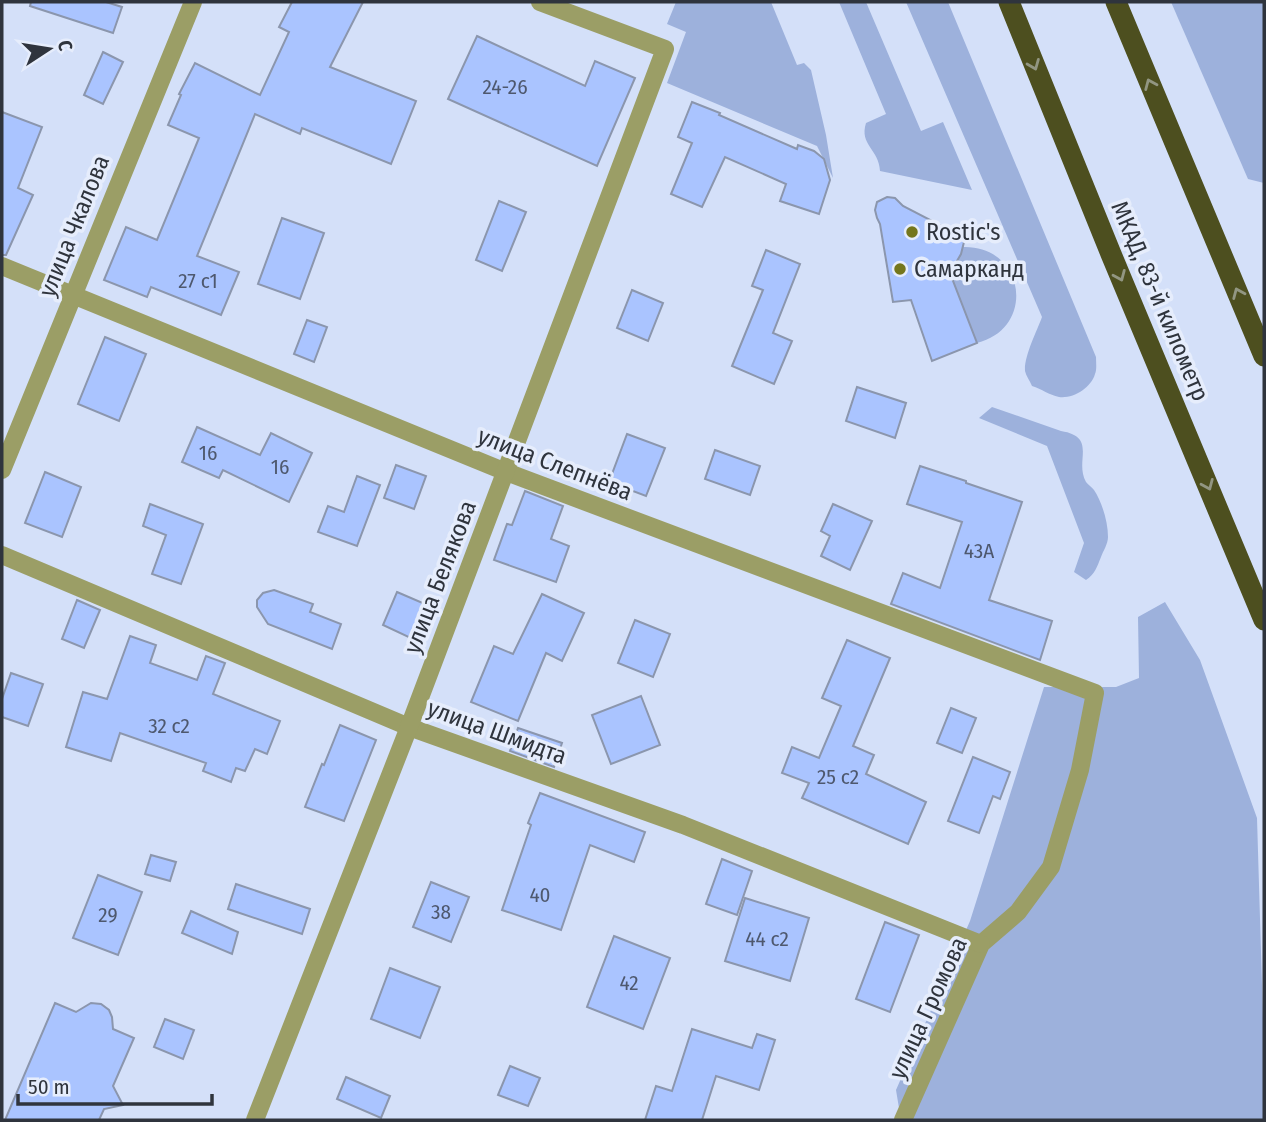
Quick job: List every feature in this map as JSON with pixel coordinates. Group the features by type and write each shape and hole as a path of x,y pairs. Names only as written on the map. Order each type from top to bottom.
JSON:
{"highway":[{"name":"МКАД, 83-й километр","path":"1009,2 1264,620"},
{"path":"1116,2 1264,356"}],"street":[{"name":"улица Чкалова","path":"2,470 193,2"},
{"name":"улица Белякова","path":"255,1120 409,727 665,49 540,2"},
{"name":"улица Слепнёва","path":"2,266 506,472 1096,693"},
{"name":"улица Шмидта","path":"2,555 409,727 683,825 981,944"},
{"name":"улица Громова","path":"903,1120 981,944 1018,912 1051,867 1080,770 1096,693"}],"shaded area":[{"path":"676,2 771,2 797,65 804,63 811,70 833,178 817,146 667,83 686,32 667,24"},
{"path":"839,2 866,2 921,131 943,122 972,190 880,171 865,137 865,130 866,123 886,114"},
{"path":"906,2 948,2 1096,357 1093,379 1086,388 1075,394 1064,397 1052,395 1032,386 1026,375 1027,358 1042,317"},
{"path":"1171,2 1264,2 1264,183 1248,179"},
{"path":"963,247 984,250 1000,259 1010,273 1016,289 1015,306 1009,321 996,334 977,343 950,273"},
{"path":"992,407 1072,434 1082,444 1083,474 1102,506 1108,537 1097,567 1086,580 1074,572 1084,543 1047,446 979,418"},
{"path":"1165,602 1200,660 1257,818 1264,1120 901,1120 896,1090 970,921 1044,687 1116,687 1139,678 1138,617"}],"building":[{"path":"31,2 106,2 122,7 113,33 30,6"},
{"path":"292,2 363,2 330,67 416,101 391,164 302,128 300,134 255,114 197,256 239,272 221,315 151,287 147,297 104,280 126,227 157,240 199,138 168,125 181,95 179,94 195,63 260,95 289,32 279,27"},
{"path":"477,36 585,86 595,61 635,78 597,166 448,99"},
{"path":"103,52 123,62 103,104 84,95"},
{"path":"692,102 797,149 798,145 814,151 824,159 830,180 819,214 780,201 786,184 725,157 702,207 671,194 692,143 678,137"},
{"path":"2,112 42,127 18,188 33,195 6,255 2,255"},
{"path":"887,197 895,198 903,206 965,238 961,254 950,273 977,343 932,361 911,300 893,302 880,224 875,210 877,202"},
{"path":"499,201 526,212 502,271 476,260"},
{"path":"282,218 324,233 300,299 258,284"},
{"path":"766,250 800,264 773,333 792,341 774,384 732,366 763,290 752,286"},
{"path":"632,290 663,303 648,341 617,328"},
{"path":"307,320 327,327 314,362 294,354"},
{"path":"105,337 146,354 119,421 78,404"},
{"path":"857,387 906,403 895,438 846,421"},
{"path":"197,427 260,455 271,433 312,453 289,502 223,470 219,478 182,462"},
{"path":"627,434 665,448 646,496 609,482"},
{"path":"715,450 760,466 750,495 705,479"},
{"path":"396,465 426,476 414,509 384,498"},
{"path":"920,466 1022,502 989,600 1052,621 1040,660 891,604 903,573 940,588 962,522 907,504"},
{"path":"45,472 81,487 62,537 25,523"},
{"path":"357,476 380,485 357,546 318,532 328,506 344,512"},
{"path":"525,491 563,506 551,539 569,546 556,582 494,560 507,524 512,525"},
{"path":"150,504 203,524 181,584 152,574 166,535 143,526"},
{"path":"833,504 872,521 850,570 821,556 830,536 821,531"},
{"path":"274,590 313,604 310,612 341,624 332,649 268,624 257,607 257,600 263,593"},
{"path":"397,592 432,607 417,641 383,625"},
{"path":"542,594 584,613 562,661 546,653 518,721 471,702 494,646 513,654"},
{"path":"77,600 100,610 84,648 62,639"},
{"path":"635,620 670,634 653,677 618,663"},
{"path":"130,636 156,645 150,663 197,680 206,656 225,663 213,694 280,721 267,754 255,749 245,771 236,768 231,782 203,771 206,763 120,733 111,761 66,747 83,692 107,699"},
{"path":"847,640 890,658 853,746 874,755 866,774 926,802 908,844 802,798 809,783 782,773 792,747 819,758 841,706 822,698"},
{"path":"11,673 43,684 28,726 2,717 2,699"},
{"path":"641,696 660,745 611,764 592,715"},
{"path":"951,708 976,718 962,753 937,743"},
{"path":"340,725 376,740 344,821 305,807"},
{"path":"518,728 562,743 554,767 510,751"},
{"path":"973,757 1010,772 1000,799 993,796 979,833 948,821"},
{"path":"540,793 645,832 634,862 590,845 561,930 502,910 531,825 528,823"},
{"path":"151,855 176,862 170,881 145,874"},
{"path":"722,859 752,871 737,915 706,904"},
{"path":"98,875 142,892 118,955 73,938"},
{"path":"431,882 469,897 451,942 413,927"},
{"path":"236,884 310,909 302,934 228,909"},
{"path":"745,898 809,918 790,981 725,961"},
{"path":"191,911 238,932 232,954 182,933"},
{"path":"885,922 919,935 890,1012 856,999"},
{"path":"614,936 670,958 643,1029 587,1007"},
{"path":"390,968 440,987 420,1038 371,1019"},
{"path":"55,1003 76,1012 91,1003 101,1004 109,1010 113,1029 134,1038 113,1086 123,1105 104,1109 99,1120 5,1120"},
{"path":"165,1019 194,1030 183,1059 154,1047"},
{"path":"692,1029 752,1048 757,1034 775,1040 759,1090 716,1076 702,1120 645,1120 656,1086 672,1091"},
{"path":"510,1066 540,1078 528,1106 498,1095"},
{"path":"346,1077 390,1096 381,1118 337,1099"}],"place":[{"name":"Rostic's","path":"912,232"},
{"name":"Самарканд","path":"900,269"}]}
